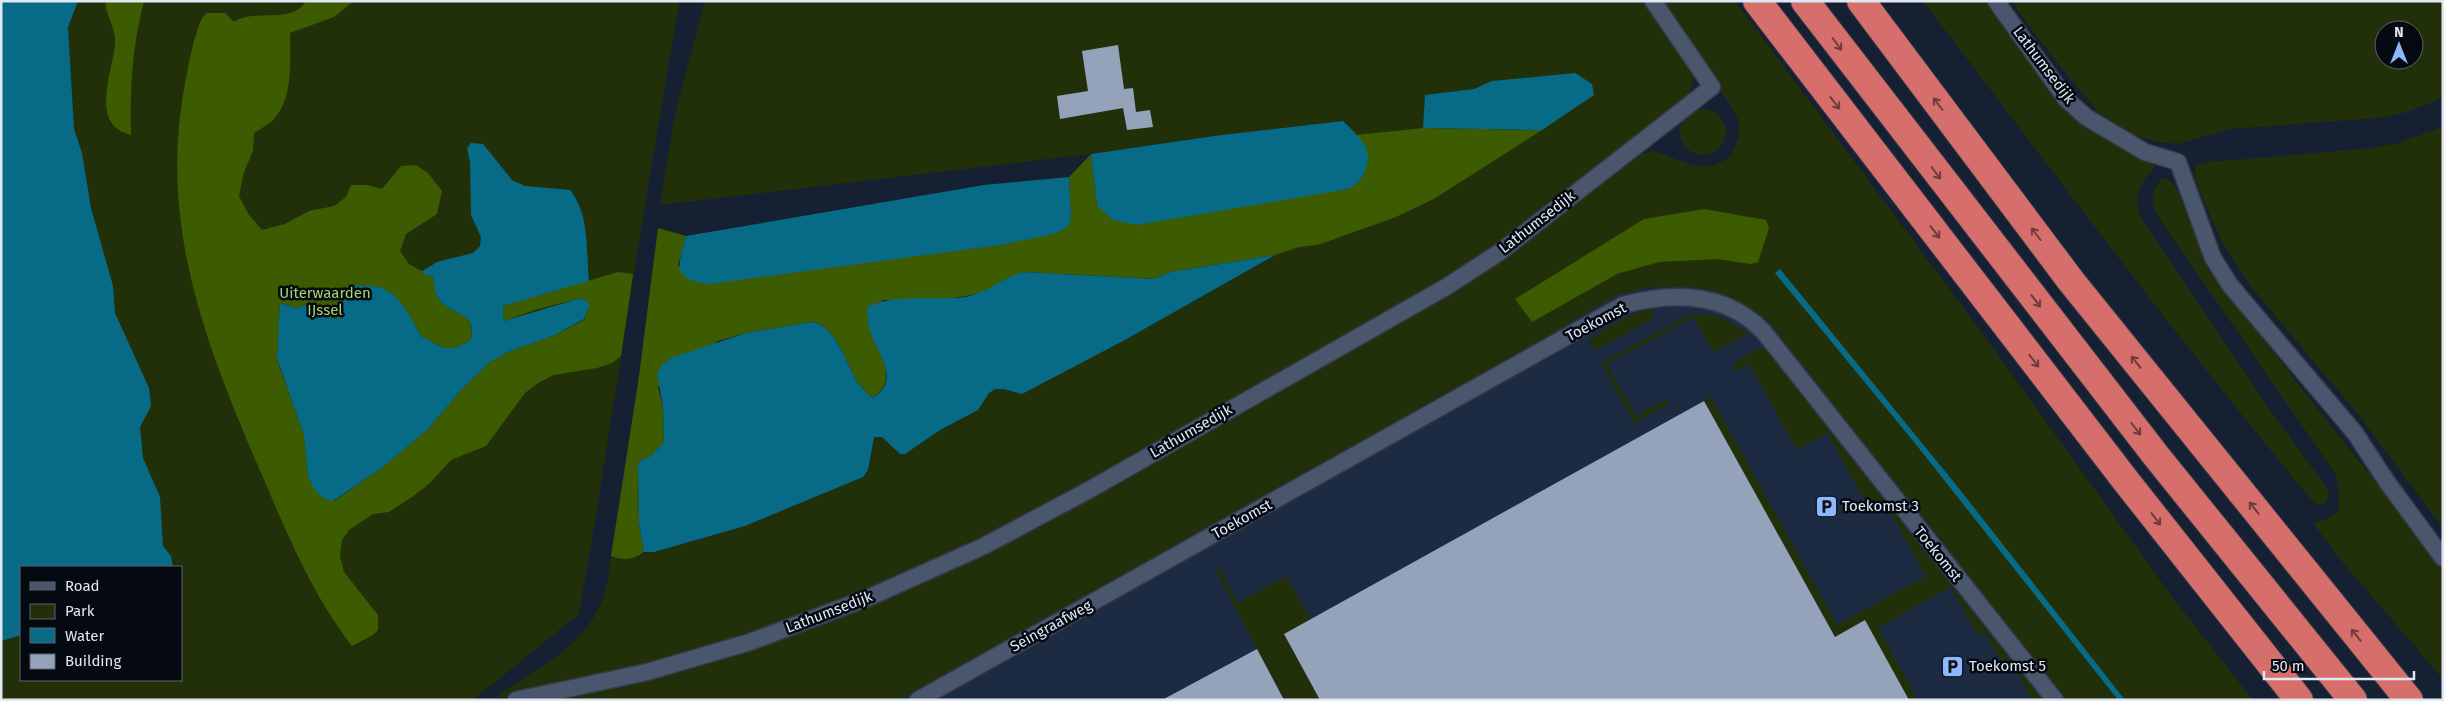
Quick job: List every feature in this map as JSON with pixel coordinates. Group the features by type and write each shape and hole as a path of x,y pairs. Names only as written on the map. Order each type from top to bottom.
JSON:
{"highway":[{"path":"1757,1 2126,481 2299,700"},
{"path":"1805,1 2157,457 2353,700"},
{"path":"1861,1 2071,281 2409,700"}],"street":[{"name":"Lathumsedijk","path":"516,700 648,672 750,642 878,593 984,546 1089,490 1446,287 1500,252 1712,87 1653,1"},
{"name":"Lathumsedijk","path":"1996,1 2066,99 2086,117 2145,152 2178,162 2213,258 2230,286 2354,433 2387,482 2443,558"},
{"name":"Toekomst","path":"1184,552 1623,305 1667,296 1702,298 1739,314 1763,331 2055,700"},
{"name":"Seingraafweg","path":"918,700 1184,552"}],"shaded area":[{"path":"1629,193 2214,700 748,700"}],"green space":[{"name":"Uiterwaarden IJssel","path":"1,1 680,1 653,154 579,614 473,700 1,700"},
{"path":"105,1 144,1 133,68 131,135 118,129 110,120 107,109 106,96 115,38"},
{"path":"306,1 354,1 334,17 290,33 289,80 284,103 271,122 254,133 253,151 244,172 239,196 249,215 262,230 285,224 309,211 334,206 346,197 351,185 367,185 382,189 401,166 416,165 428,173 442,191 437,214 406,234 400,251 409,264 433,277 438,298 442,303 468,319 472,331 471,340 456,348 445,348 421,336 413,322 345,292 341,316 335,319 306,305 296,308 280,303 277,359 304,436 308,475 334,501 383,467 428,429 461,390 490,362 508,352 555,335 584,320 590,304 581,298 538,309 504,321 503,306 618,272 633,274 621,356 612,363 597,368 554,375 538,383 525,393 486,446 451,460 429,484 412,497 389,512 373,514 349,530 342,540 340,556 344,572 378,615 378,630 373,635 352,646 324,605 301,562 280,518 222,378 192,283 183,235 178,186 178,136 185,84 194,42 202,18 207,13 225,13 234,22 252,16 292,12 300,8"},
{"path":"705,1 1647,1 1695,74 1689,93 1683,100 1541,214 1461,271 1060,500 916,570 821,610 667,660 563,682 498,699 498,695 559,654 585,629 603,598 611,556 624,559 630,558 745,526 863,477 868,470 874,436 882,437 900,454 905,454 940,430 978,410 989,392 995,389 1004,389 1014,393 1123,341 1275,255 1299,247 1318,245 1396,217 1434,199 1594,94 1492,81 1474,89 1425,95 1423,128 1355,135 1343,121 1221,135 1091,154 660,205 677,105"},
{"path":"1658,1 1735,1 1977,326 2173,598 2253,700 2067,700 1768,321 1730,296 1711,290 1685,286 1643,288 1616,295 1520,352 898,700 540,700 840,613 1305,371 1635,156 1654,151 1695,166 1714,166 1731,156 1739,137 1738,120 1732,107"},
{"path":"1923,1 1989,1 2044,78 2155,163 2154,168 2141,185 2139,191 2138,204 2141,218 2270,410 2327,488 2329,494 2326,503 2320,505 2314,503 2263,442 2116,254"},
{"path":"2011,1 2443,1 2443,98 2404,113 2377,118 2231,129 2178,144 2157,142 2127,133 2097,111 2044,46"},
{"path":"1698,109 1708,109 1722,119 1726,132 1722,145 1716,151 1708,155 1698,155 1684,145 1680,137 1680,127 1690,113"},
{"path":"2443,127 2443,528 2358,414 2253,289 2222,242 2195,181 2195,165 2371,148 2398,143"},
{"path":"1423,128 1542,130 1434,199 1396,217 1318,245 1299,247 1275,255 1171,272 1153,279 1024,272 994,288 968,296 924,301 882,300 870,332 883,358 886,375 881,391 873,398 863,390 840,347 821,325 812,322 746,333 718,341 658,387 663,407 664,442 651,456 638,464 639,524 644,552 629,559 611,556 639,376 658,228 686,236 678,266 906,256 1000,245 1061,231 1071,216 1069,177 1091,154 1097,205 1320,193 1348,189 1365,146 1355,135"},
{"path":"2161,179 2168,179 2176,187 2210,272 2443,568 2443,679 2344,564 2313,523 2327,519 2338,512 2339,492 2336,475 2155,212 2152,194"},
{"path":"1704,209 1766,220 1769,228 1758,262 1751,264 1717,259 1659,262 1617,274 1532,322 1515,299 1644,219"},
{"path":"1650,309 1654,315 1652,319 1595,351 1588,340 1626,317"},
{"path":"1698,314 1717,316 1746,331 1746,335 1713,352 1693,317 1607,364 1636,416 1667,399 1670,403 1634,423 1601,363 1686,316"},
{"path":"1760,348 1765,349 2042,700 2032,700 2013,666 2000,673 1996,668 2003,664 1984,632 1978,635 1950,587 1878,628 1918,700 1909,700 1865,621 1835,637 1704,401 1711,397 1837,625 1926,576 1884,502 1870,510 1827,433 1797,450 1749,364 1735,371 1733,369 1734,363"},
{"path":"1219,567 1238,603 1286,576 1311,619 1284,634 1320,700 1284,700 1215,569"}],"water":[{"path":"1,1 78,1 68,27 74,129 82,153 91,208 113,286 115,313 149,388 151,406 140,427 143,458 160,497 163,546 171,556 173,566 20,566 20,635 1,641"},
{"path":"1575,73 1592,84 1594,95 1542,130 1423,128 1425,95 1474,89 1492,81"},
{"path":"1343,121 1365,146 1368,159 1362,177 1348,189 1137,225 1113,220 1097,205 1091,154 1221,135"},
{"path":"471,143 483,144 512,180 525,186 570,190 581,210 584,222 589,281 503,306 504,321 581,298 590,304 584,319 555,335 508,352 490,362 461,390 428,429 383,467 333,501 323,498 313,488 308,475 304,436 277,358 280,303 296,308 306,305 320,308 325,314 335,319 341,316 345,292 352,285 380,287 393,294 403,305 421,336 444,348 456,348 471,340 471,324 464,316 442,303 436,294 433,277 421,272 437,262 473,253 480,246 481,237 471,215 470,162 467,148"},
{"path":"1069,177 1071,216 1069,225 1061,231 1049,235 1000,245 709,284 688,279 680,269 681,255 686,236 984,185"},
{"path":"1275,255 1123,341 1022,394 1004,389 995,389 989,393 978,410 940,430 905,454 900,454 882,437 874,437 868,470 863,477 745,526 654,552 644,552 639,524 638,464 641,460 651,456 664,442 663,407 657,374 663,364 671,358 746,333 812,322 821,325 834,338 859,384 873,398 886,382 887,374 882,357 873,340 868,319 867,307 878,303 902,299 965,297 981,292 1009,277 1024,272 1153,279 1171,272"},
{"path":"1780,269 1957,486 2125,700 2118,700 1918,447 1775,273"}],"building":[{"path":"1118,45 1124,89 1133,88 1136,112 1150,110 1153,127 1127,130 1123,108 1060,119 1057,96 1088,91 1082,51"},
{"path":"1704,401 1835,637 1865,620 1909,700 1320,700 1284,634"},
{"path":"1257,649 1284,700 1162,700"}],"place":[{"name":"Toekomst 3","path":"1826,506"},
{"name":"Toekomst 5","path":"1953,666"}]}
